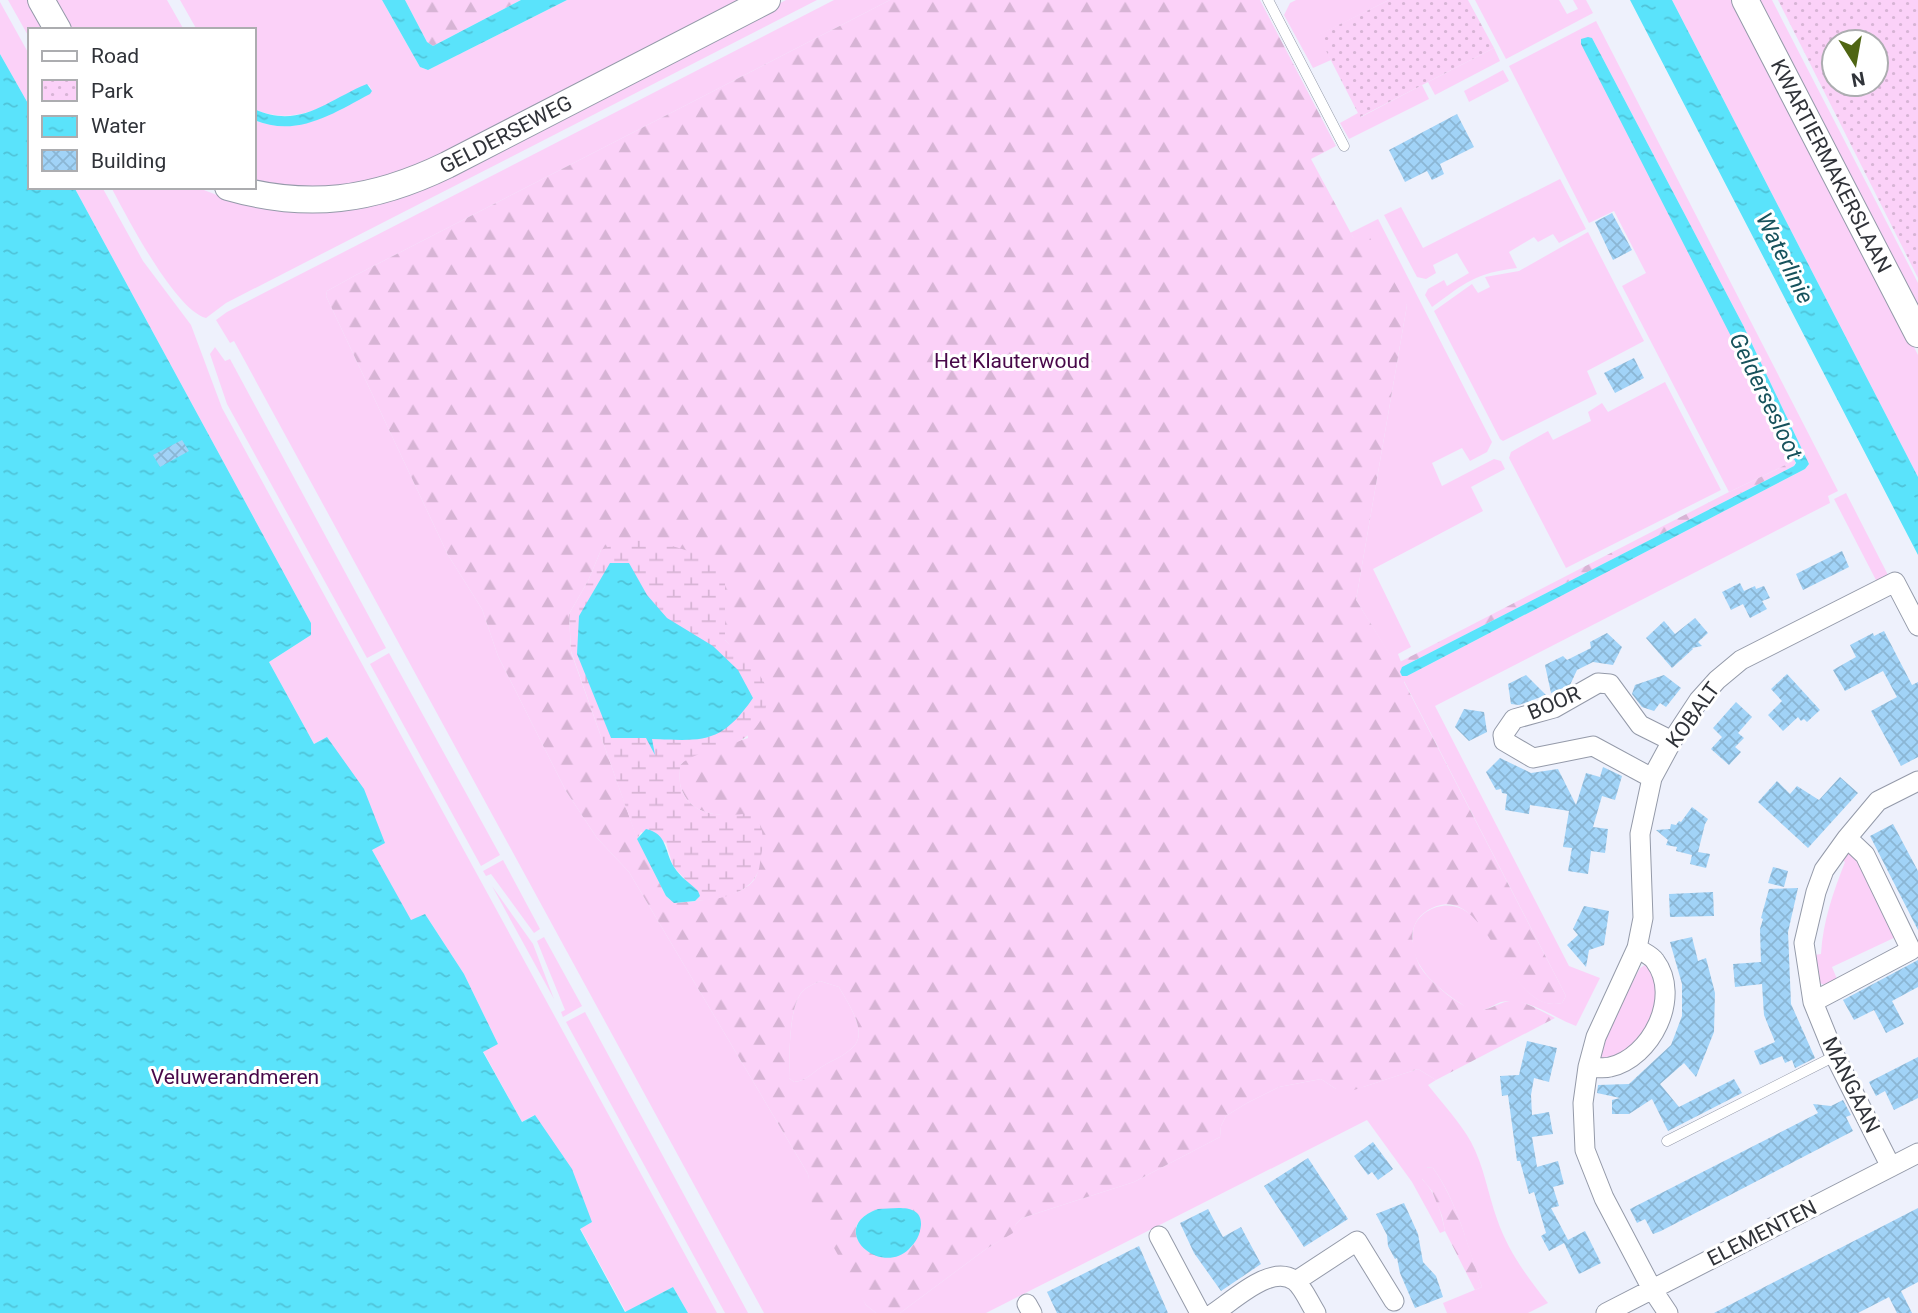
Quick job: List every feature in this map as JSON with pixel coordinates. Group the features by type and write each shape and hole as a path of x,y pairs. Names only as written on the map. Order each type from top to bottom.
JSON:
{"street":[{"path":"41,0 57,28"},
{"name":"GELDERSEWEG","path":"238,189 292,200 329,200 366,195 399,186 447,165 767,0"},
{"name":"KWARTIERMAKERSLAAN","path":"1745,0 1918,334"},
{"name":"KOBALT","path":"1668,1313 1652,1289 1604,1199 1585,1150 1583,1103 1595,1037 1637,948 1643,918 1640,834 1653,778 1672,741 1699,700 1741,660 1895,582 1918,626"},
{"name":"BOOR","path":"1653,778 1593,746 1533,758 1504,741 1503,735 1514,719 1554,708 1598,683 1609,684 1640,725 1672,741"},
{"name":"MANGAAN","path":"1891,1167 1835,1056 1812,1002 1804,943 1824,870 1878,801 1918,780"},
{"path":"1812,1002 1915,956 1865,855 1847,838"},
{"path":"1588,1067 1609,1068 1642,1049 1655,1032 1663,1013 1661,973 1654,959 1637,948"},
{"name":"ELEMENTEN","path":"1606,1313 1918,1153"},
{"path":"1159,1236 1200,1313"},
{"path":"1296,1281 1357,1241 1394,1301"},
{"path":"1214,1313 1265,1279 1280,1274 1296,1281 1315,1313"}],"lane":[{"path":"1268,0 1344,146"},
{"path":"1667,1141 1835,1056"}],"green space":[{"path":"8,0 30,0 46,28 28,28 28,35"},
{"path":"51,0 167,0 183,28 66,28"},
{"path":"180,0 382,0 420,67 428,70 567,0 746,0 438,160 356,188 256,186 256,121 286,126 316,120 372,91 369,85 313,110 284,116 269,114 256,110 256,28 196,28"},
{"path":"405,0 521,0 433,46 427,42"},
{"path":"786,0 817,0 226,303 206,318 180,298 167,281 140,240 112,189 201,189 222,197 431,183"},
{"path":"834,0 890,0 356,275 327,291 326,296 448,555 482,609 498,656 566,791 597,838 629,872 808,1174 811,1189 866,1305 876,1313 764,1313 234,341 230,343 216,320"},
{"name":"Het Klauterwoud","path":"890,0 1260,0 1336,146 1311,159 1353,237 1358,239 1369,236 1407,305 1356,600 1396,664 1796,460 1794,466 1402,667 1402,676 1407,676 1404,682 1566,996 1562,1003 1543,1002 1526,990 1483,929 1468,913 1452,905 1432,908 1416,922 1412,937 1418,962 1439,988 1465,1006 1480,1010 1516,1001 1555,1018 1436,1080 1418,1069 1351,1091 1336,1089 1321,1079 1279,1087 1226,1116 1220,1137 1134,1182 1022,1218 1013,1233 986,1249 900,1313 876,1313 866,1305 820,1223 812,1205 808,1174 629,872 597,838 566,791 498,656 482,609 448,555 326,296 327,291","holes":["601,550 724,613 725,640 739,656 748,738 688,757 680,765 680,780 686,798 702,811 722,815 754,814 758,870 754,880 735,893 674,903 666,896 637,838 571,652 569,614 588,581","820,981 839,987 855,1018 859,1034 857,1042 842,1056 806,1078 794,1082 789,1078 790,1034 797,1001 808,987","878,1209 876,1255 867,1250 857,1238 857,1225"]},
{"path":"1296,0 1389,0 1319,35 1331,60 1313,68 1284,15 1290,3"},
{"path":"1389,0 1468,0 1494,48 1360,117 1318,35"},
{"path":"1475,0 1559,0 1567,14 1578,9 1573,0 1586,0 1593,13 1506,59"},
{"path":"1672,0 1736,0 1918,355 1918,477"},
{"path":"1758,0 1772,0 1820,93 1820,98 1823,98 1918,283 1918,310"},
{"path":"1778,0 1918,0 1918,278 1827,98 1890,98 1890,28 1820,28 1820,83"},
{"path":"0,2 28,52 28,103 0,54"},
{"path":"1596,21 1838,491 1828,496 1830,503 1435,706 1569,966 1600,978 1576,1026 1518,1002 1504,1001 1482,1010 1470,1010 1432,981 1419,964 1413,933 1419,918 1437,907 1460,908 1476,919 1528,992 1544,1002 1562,1003 1566,996 1404,681 1407,676 1805,469 1809,464 1743,325 1592,38 1741,357 1796,460 1729,492 1622,286 1646,273 1614,211 1589,223 1509,66"},
{"path":"1494,48 1500,61 1435,95 1428,82"},
{"path":"1503,70 1509,81 1469,102 1464,91"},
{"path":"1422,85 1429,99 1349,139 1340,123 1358,113 1361,117"},
{"path":"1560,179 1586,229 1559,243 1553,234 1538,242 1534,237 1509,252 1517,268 1471,280 1432,307 1425,295 1428,289 1444,280 1447,286 1469,273 1457,253 1433,265 1436,273 1426,279 1417,277 1384,215 1401,207 1423,248"},
{"path":"75,189 103,189 143,261 191,325 222,408 717,1313 688,1313 673,1287 626,1312 580,1228 592,1222 534,1115 522,1122 483,1051 498,1044 464,974 425,914 411,921 372,850 327,737 314,744 269,662 311,635 311,623"},
{"path":"1378,219 1492,442 1487,452 1470,461 1462,448 1432,463 1442,486 1494,459 1501,461 1505,469 1471,487 1483,511 1373,569 1411,647 1398,654 1401,662 1396,665 1356,600 1407,305 1350,233"},
{"path":"1588,232 1644,341 1587,371 1597,394 1503,441 1434,311 1472,284 1478,293 1490,287 1485,277 1519,271"},
{"path":"215,347 225,361 230,359 386,648 367,658 227,404 210,354"},
{"path":"1665,382 1721,490 1566,568 1509,458 1511,452 1548,431 1553,440 1591,421 1588,412 1602,403 1608,412"},
{"path":"1846,493 1888,575 1877,582 1834,499"},
{"path":"624,540 656,541 695,553 716,564 725,577 725,640 756,671 765,685 766,705 752,732 735,743 699,754 680,765 681,788 693,806 712,814 754,813 761,828 763,838 759,870 754,880 731,895 695,901 700,896 673,866 666,843 641,832 637,839 571,651 569,614 588,581 601,550"},
{"path":"389,653 500,855 481,866 370,664"},
{"path":"1853,850 1898,936 1832,967 1837,979 1824,985 1816,981 1814,955 1821,954 1829,907 1845,862 1841,859 1845,852"},
{"path":"503,860 540,929 534,933 491,874 486,876 483,871"},
{"path":"492,886 533,944 554,999"},
{"path":"544,937 582,1006 563,1017 561,1012 565,1010 537,941"},
{"path":"1650,966 1655,978 1657,1004 1647,1032 1619,1058 1602,1061 1599,1055 1606,1032 1640,968"},
{"path":"820,981 839,987 858,1026 857,1042 842,1056 806,1078 794,1082 789,1078 790,1034 794,1011 801,993"},
{"path":"585,1012 748,1313 725,1313 566,1022"},
{"path":"1418,1069 1436,1080 1428,1085 1471,1142 1497,1219 1512,1253 1548,1303 1528,1313 1447,1313 1443,1303 1482,1287 1450,1196 1433,1168 1427,1167 1422,1179 1431,1190 1440,1210 1445,1231 1440,1233 1412,1182 1367,1120 986,1313 900,1313 1012,1233 1022,1218 1134,1182 1220,1137 1226,1116 1279,1087 1321,1079 1336,1089 1363,1087"},
{"path":"1423,1167 1433,1168 1449,1196 1482,1287 1475,1290 1445,1231 1432,1191 1419,1175"}],"water":[{"path":"382,0 405,0 427,42 433,46 521,0 567,0 428,70 420,67"},
{"name":"Waterlinie","path":"1630,0 1672,0 1918,477 1918,555"},
{"name":"Geldersesloot","path":"1592,38 1743,325 1809,464 1805,469 1407,676 1402,676 1402,667 1796,463 1581,44 1581,39"},
{"name":"Veluwerandmeren","path":"0,54 28,103 28,189 75,189 311,623 311,635 269,662 314,744 327,737 364,789 385,843 372,850 411,920 425,914 464,974 498,1044 483,1052 522,1122 535,1115 572,1169 592,1222 580,1229 625,1312 673,1287 688,1313 0,1313"},
{"path":"367,84 372,91 328,116 300,125 270,125 256,121 256,110 270,115 285,116 313,110"},
{"path":"610,563 629,563 647,595 667,618 713,646 738,670 753,698 742,713 721,732 698,739 652,739 655,755 646,738 611,738 577,654 579,616"},
{"path":"646,829 662,839 676,871 698,891 700,896 695,901 674,903 666,896 637,839"},
{"path":"906,1208 917,1213 920,1218 921,1225 916,1241 897,1256 884,1258 872,1254 857,1238 856,1227 863,1217 878,1209"}],"building":[{"path":"1457,114 1474,147 1440,164 1444,174 1432,180 1427,171 1405,182 1389,150"},
{"path":"1612,213 1632,250 1613,260 1595,222"},
{"path":"1634,358 1644,378 1615,393 1604,373"},
{"path":"182,440 189,451 160,467 153,455"},
{"path":"1842,551 1849,567 1803,590 1796,574"},
{"path":"1740,583 1744,591 1755,586 1756,589 1764,586 1770,598 1762,601 1767,609 1750,618 1743,604 1731,610 1722,592"},
{"path":"1695,618 1708,633 1698,642 1702,646 1692,648 1672,668 1646,638 1664,621 1675,634"},
{"path":"1884,631 1912,685 1918,682 1918,757 1901,766 1871,711 1897,697 1883,671 1845,691 1833,670 1856,657 1850,645 1873,633 1874,636"},
{"path":"1607,633 1622,647 1613,665 1593,662 1577,670 1570,685 1551,693 1545,665 1563,656 1567,660 1591,648 1590,642"},
{"path":"1787,674 1820,710 1807,722 1798,717 1783,731 1768,715 1782,701 1771,689"},
{"path":"1526,675 1546,695 1519,705 1511,704 1508,684"},
{"path":"1664,675 1681,688 1666,707 1660,703 1654,711 1642,707 1632,694 1635,685"},
{"path":"1736,702 1752,717 1738,733 1744,738 1735,747 1741,752 1729,765 1711,749 1722,737 1713,728"},
{"path":"1464,709 1484,712 1487,732 1469,741 1455,727"},
{"path":"1500,758 1531,773 1558,769 1576,805 1586,773 1600,777 1603,767 1622,776 1615,800 1602,796 1593,827 1608,829 1605,853 1591,851 1588,874 1568,871 1572,848 1563,847 1569,811 1530,805 1529,814 1505,810 1507,794 1502,793 1501,789 1496,790 1486,772"},
{"path":"1840,777 1858,793 1808,848 1758,802 1777,781 1790,794 1797,786 1819,800"},
{"path":"1692,807 1708,819 1698,852 1710,854 1706,868 1690,864 1692,855 1666,845 1668,840 1656,830 1670,829 1671,824 1681,822"},
{"path":"1893,824 1918,871 1918,930 1870,836"},
{"path":"1773,867 1788,871 1784,887 1768,883"},
{"path":"1798,888 1788,932 1791,1004 1815,1058 1795,1068 1792,1060 1785,1063 1782,1056 1760,1065 1754,1051 1775,1042 1764,1015 1762,984 1735,987 1733,964 1761,962 1761,918 1769,889"},
{"path":"1713,892 1714,916 1670,917 1669,894"},
{"path":"1584,906 1609,911 1604,945 1589,950 1586,967 1567,945 1578,935 1573,929"},
{"path":"1692,937 1698,961 1706,958 1715,993 1714,1032 1696,1077 1684,1063 1660,1084 1679,1107 1734,1079 1742,1093 1668,1131 1652,1099 1629,1114 1612,1114 1612,1100 1620,1098 1597,1093 1598,1085 1629,1084 1671,1045 1682,1016 1682,984 1670,942"},
{"path":"1918,960 1918,987 1892,1001 1904,1024 1886,1033 1874,1010 1854,1020 1843,1000"},
{"path":"1527,1041 1557,1048 1549,1082 1534,1078 1531,1095 1532,1115 1549,1112 1553,1134 1532,1137 1537,1167 1558,1161 1564,1184 1553,1187 1559,1206 1551,1208 1568,1240 1585,1231 1601,1263 1579,1274 1564,1243 1549,1251 1541,1236 1546,1233 1534,1192 1529,1194 1520,1161 1517,1161 1508,1095 1502,1096 1500,1076 1519,1075"},
{"path":"1918,1057 1918,1098 1894,1110 1885,1091 1876,1096 1869,1082"},
{"path":"1843,1100 1851,1115 1846,1117 1853,1131 1661,1231 1653,1234 1645,1219 1637,1223 1630,1209 1818,1113 1813,1104 1831,1106"},
{"path":"1373,1142 1393,1169 1378,1180 1372,1172 1368,1175 1354,1156"},
{"path":"1308,1158 1348,1219 1304,1247 1264,1186"},
{"path":"1404,1203 1418,1234 1423,1262 1436,1276 1443,1297 1415,1308 1400,1273 1397,1258 1395,1259 1388,1246 1387,1235 1376,1214"},
{"path":"1918,1208 1918,1282 1901,1291 1912,1313 1897,1313 1889,1297 1858,1313 1714,1313"},
{"path":"1208,1209 1223,1237 1241,1227 1261,1264 1221,1291 1194,1253 1180,1223"},
{"path":"1139,1246 1168,1313 1057,1313 1047,1292"}]}
